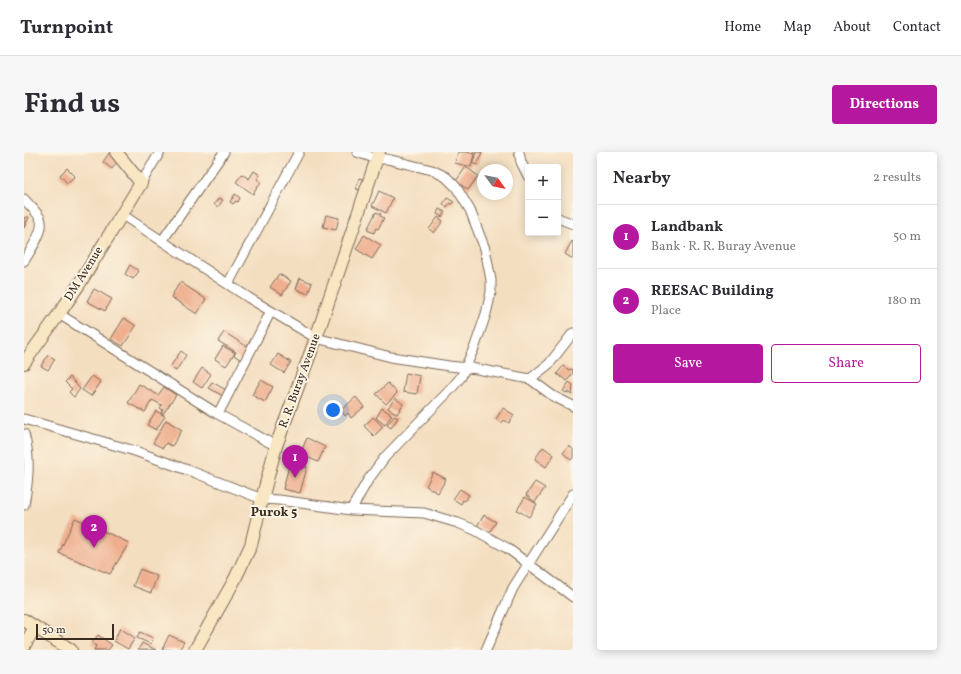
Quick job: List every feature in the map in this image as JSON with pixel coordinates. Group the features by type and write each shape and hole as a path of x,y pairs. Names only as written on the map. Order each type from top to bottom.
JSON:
{"street":[{"path":"116,152 141,183 160,152"},
{"path":"162,241 224,152"},
{"path":"228,284 299,152"},
{"path":"351,510 368,480 385,457 461,377 466,368 484,319 491,292 491,280 485,249 470,210 456,187 442,174 423,167 357,152"},
{"path":"519,152 521,162 525,170"},
{"name":"R. R. Buray Avenue","path":"195,650 234,581 251,545 276,446 316,338 378,156"},
{"name":"DM Avenue","path":"24,363 59,314 141,183"},
{"path":"24,199 39,216 42,225 36,240 24,261"},
{"path":"121,214 228,284 316,338 391,357 477,369 530,379 553,396 573,406"},
{"path":"561,219 573,224"},
{"path":"218,414 272,311"},
{"path":"59,314 218,414 276,446"},
{"path":"530,379 549,364 573,333"},
{"path":"24,419 135,452 193,472 262,499 351,510 424,513 446,519 475,530 507,548 573,597"},
{"path":"24,434 28,448 24,505"},
{"path":"486,650 513,588 573,494"},
{"path":"24,620 71,650"},
{"path":"24,646 35,627"}],"building":[{"path":"110,152 121,156 112,169 103,162"},
{"path":"458,152 474,154 471,167 455,163"},
{"path":"473,152 482,152 477,165 472,163 476,153"},
{"path":"466,167 477,175 468,190 456,181"},
{"path":"67,168 75,176 67,183 60,175"},
{"path":"254,171 260,175 257,179 261,182 253,194 236,182 242,174 249,179"},
{"path":"359,178 367,180 360,190 356,189"},
{"path":"379,191 393,198 386,213 372,206"},
{"path":"235,194 240,198 238,202 236,201 233,204 230,202"},
{"path":"219,198 223,200 218,207 214,204"},
{"path":"447,198 454,202 452,204 450,203 447,207 443,204"},
{"path":"439,209 445,212 442,217 437,214"},
{"path":"376,212 381,214 380,216 384,218 374,233 367,230"},
{"path":"326,215 339,218 336,230 323,227"},
{"path":"27,216 29,217 24,228 24,217 25,218"},
{"path":"438,217 443,221 434,233 429,229"},
{"path":"364,235 381,245 372,259 356,249"},
{"path":"572,241 573,242 573,259 565,254"},
{"path":"130,265 139,271 133,279 125,274"},
{"path":"279,274 291,281 282,295 270,287"},
{"path":"300,278 312,283 308,294 296,289"},
{"path":"180,282 206,299 197,314 171,297"},
{"path":"94,289 112,299 105,311 87,301"},
{"path":"124,318 136,326 123,346 111,339"},
{"path":"224,332 249,348 241,360 234,355 236,352 218,341"},
{"path":"223,346 235,353 226,366 215,359"},
{"path":"181,351 186,355 176,371 170,367"},
{"path":"278,354 291,362 284,373 271,365"},
{"path":"48,355 55,359 48,370 41,366"},
{"path":"563,366 569,370 573,370 573,373 567,381 557,374"},
{"path":"202,368 211,374 202,388 193,382"},
{"path":"406,373 420,376 417,394 403,392"},
{"path":"92,376 101,382 91,396 82,390"},
{"path":"70,377 80,389 74,397 69,392 72,389 65,382"},
{"path":"261,380 273,387 265,402 252,395"},
{"path":"212,382 226,390 223,396 209,388"},
{"path":"569,382 573,385 572,395 563,391"},
{"path":"388,383 397,393 386,404 376,394"},
{"path":"139,384 158,395 164,387 176,395 163,414 161,413 163,410 160,408 162,405 152,400 145,412 128,403"},
{"path":"356,397 364,407 351,418 348,413 345,416 341,410"},
{"path":"395,398 403,404 397,414 388,408"},
{"path":"382,408 392,415 385,425 376,418"},
{"path":"503,408 514,415 509,423 504,420 502,423 496,419"},
{"path":"156,411 165,416 156,430 147,425"},
{"path":"394,416 398,418 391,428 387,425"},
{"path":"373,417 383,427 374,436 364,426"},
{"path":"166,420 182,430 172,446 166,443 163,448 153,443"},
{"path":"307,438 325,447 318,462 300,454"},
{"path":"569,446 573,449 573,458 571,460 563,453"},
{"path":"543,447 554,455 546,467 535,459"},
{"path":"290,462 307,467 300,493 283,489"},
{"path":"433,472 446,479 438,493 426,486"},
{"path":"535,482 545,488 535,502 526,495"},
{"path":"460,489 469,495 461,504 453,499"},
{"path":"525,497 537,504 529,517 517,510"},
{"path":"484,515 496,522 489,533 477,526"},
{"path":"75,518 129,543 110,574 59,553"},
{"path":"140,569 157,576 151,593 133,586"},
{"path":"120,628 135,638 128,649 114,641"},
{"path":"140,632 153,638 151,644 137,638"},
{"path":"98,635 112,645 108,650 94,650 96,646 92,643"},
{"path":"169,635 184,642 179,650 162,650"},
{"path":"142,643 156,650 138,650"}],"place":[{"name":"Landbank","path":"295,478"},
{"name":"REESAC Building","path":"94,548"}],"district":[{"name":"Purok 5","path":"274,513"}]}
